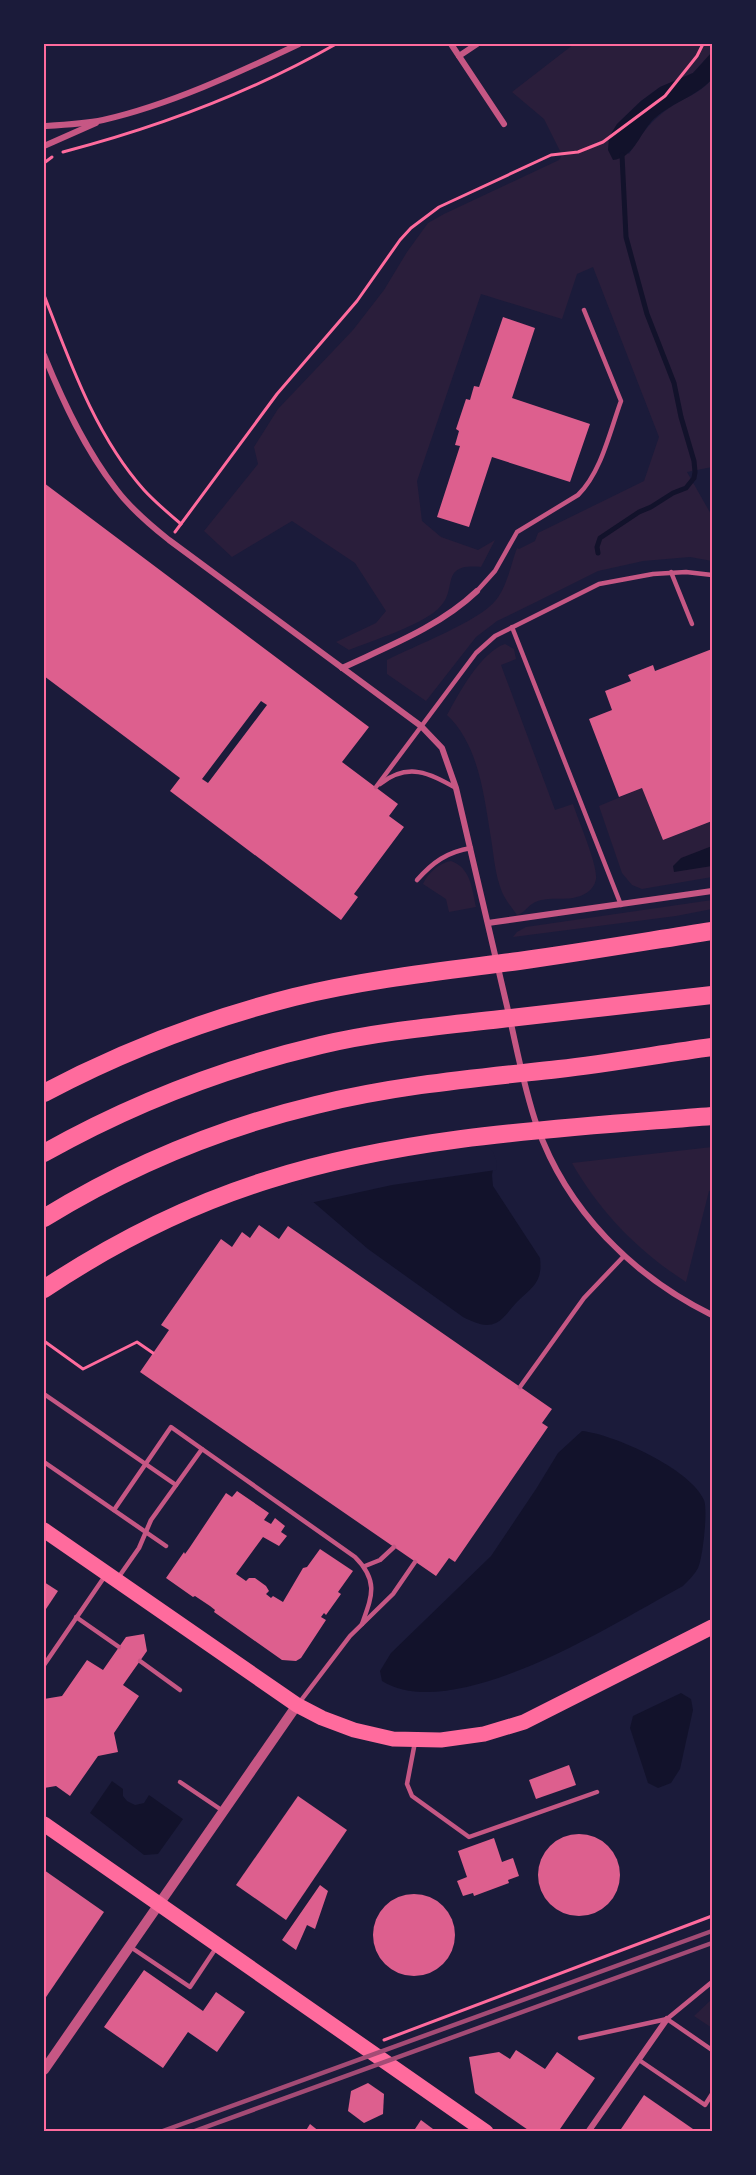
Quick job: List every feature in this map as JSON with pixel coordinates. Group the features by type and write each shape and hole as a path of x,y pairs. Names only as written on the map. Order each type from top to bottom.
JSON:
{"highway":[{"path":"44,1093 95,1067 144,1046 264,1005 359,984 712,931"},
{"path":"44,1153 114,1116 164,1095 231,1070 292,1052 384,1033 712,995"},
{"path":"44,1218 100,1186 166,1155 225,1132 284,1113 408,1086 712,1047"},
{"path":"604,1125 712,1107"},
{"path":"44,1289 96,1256 152,1227 209,1201 268,1180 404,1148 604,1125 712,1116"}],"main road":[{"path":"44,1530 297,1705 322,1718 354,1730 393,1739 441,1740 484,1734 524,1722 712,1627"},
{"path":"44,1824 486,2132"}],"street":[{"path":"44,146 102,120 197,88 299,44"},
{"path":"451,44 504,124"},
{"path":"459,56 477,44"},
{"path":"44,126 102,120"},
{"path":"44,356 74,420 102,471 129,505 169,540 421,726 442,748 456,788 530,1100 542,1139 568,1189 592,1223 624,1256 651,1279 712,1315"},
{"path":"342,668 433,624 461,607 477,591"},
{"path":"488,923 712,891"},
{"path":"44,2070 297,1705"},
{"path":"588,2132 667,2019"}],"lane":[{"path":"477,591 495,571 517,532 578,495 595,472 621,401 584,310"},
{"path":"671,572 692,624"},
{"path":"456,788 434,777 414,771 395,774 376,787 482,646 512,627 599,584 671,572 712,575"},
{"path":"512,627 621,904"},
{"path":"417,880 439,858 457,850 471,848"},
{"path":"520,1387 584,1298 624,1256"},
{"path":"44,1394 176,1485"},
{"path":"114,1510 171,1427 356,1557 365,1566 373,1593 362,1624"},
{"path":"44,1665 76,1617 139,1548 151,1520 202,1449"},
{"path":"44,1462 166,1546"},
{"path":"365,1566 380,1560 394,1547"},
{"path":"297,1705 350,1636 393,1594 415,1562"},
{"path":"76,1617 119,1647"},
{"path":"140,1662 180,1690"},
{"path":"416,1741 407,1784 412,1796 470,1837 597,1792"},
{"path":"180,1782 223,1811"},
{"path":"129,1946 190,1987 218,1945"},
{"path":"580,2038 667,2019 712,1982"},
{"path":"667,2019 712,2050"},
{"path":"639,2060 705,2105 712,2094"}],"path":[{"path":"44,163 59,153 194,112 272,77 336,44"},
{"path":"169,540 277,394 357,301 411,228 439,207 551,155 578,152 603,142 665,96 697,56 703,44"},
{"path":"44,295 79,383 108,439 144,490 181,524"},
{"path":"44,1341 83,1369 137,1342 153,1353"},
{"path":"365,2048 712,1917"}],"shaded area":[{"path":"574,44 712,44 712,52 693,73 660,87 641,101 617,124 610,137 629,154 657,118 712,79 712,467 687,472 712,516 712,561 690,557 643,561 598,571 497,621 476,637 426,701 387,674 387,660 462,625 488,608 503,589 517,548 535,541 538,533 644,481 659,437 593,267 577,274 562,319 481,294 417,481 422,521 441,537 478,550 495,540 481,567 459,569 454,574 444,602 430,615 396,632 349,650 336,642 376,623 386,611 355,563 292,521 232,557 204,531 258,464 254,447 278,409 353,330 384,290 428,223 559,160 562,155 544,119 512,92"},
{"path":"712,52 712,79 698,91 658,115 631,151 613,160 608,150 609,137 617,124 660,87 693,73"},
{"path":"505,644 514,649 516,659 501,665 555,810 573,804 596,872 593,887 584,894 573,898 541,900 517,915 504,895 498,879 482,789 473,756 458,727 447,715 479,664 496,648"},
{"path":"642,788 663,840 712,821 712,877 642,889 632,885 622,873 599,806"},
{"path":"712,846 712,866 674,872 673,866 681,858"},
{"path":"451,861 458,864 467,874 476,907 449,912 446,899 423,884 434,869"},
{"path":"712,900 712,909 676,916 513,937 526,927"},
{"path":"712,1147 712,1190 709,1191 686,1282 636,1244 595,1198 572,1163"},
{"path":"494,1163 493,1186 540,1258 540,1273 532,1288 502,1319 488,1325 463,1317 368,1249 304,1194"},
{"path":"582,1431 612,1439 650,1455 668,1465 696,1488 704,1500 705,1523 700,1563 693,1575 683,1586 578,1644 535,1664 492,1680 450,1690 413,1691 382,1681 380,1671 391,1653 491,1556 558,1453"},
{"path":"681,1693 691,1699 693,1710 680,1769 671,1783 658,1788 648,1783 630,1728 633,1716"},
{"path":"112,1781 123,1789 123,1796 127,1801 135,1805 144,1803 149,1795 183,1819 158,1854 144,1855 90,1813"},
{"path":"712,1999 712,2028 694,2016"}],"pier":[{"path":"485,1144 493,1152 497,1162 496,1170 392,1185 310,1203 301,1194 301,1186 307,1174 322,1168"}],"building":[{"path":"503,317 535,328 512,398 590,424 570,482 492,457 469,527 437,517 460,446 455,445 459,431 456,429 466,399 470,400 474,386 479,387"},
{"path":"44,483 369,727 342,762 398,804 389,816 404,827 354,894 358,897 341,920 170,791 180,778 44,676","holes":["261,701 267,705 208,783 202,779"]},
{"path":"712,649 712,821 663,840 642,788 619,797 589,719 612,710 605,691 631,681 628,675 653,665 655,671"},
{"path":"259,1225 279,1239 288,1226 552,1409 542,1423 548,1427 455,1562 449,1558 436,1576 140,1372 169,1330 161,1325 221,1239 232,1247 242,1232 250,1238"},
{"path":"237,1491 269,1513 264,1520 271,1524 275,1518 285,1526 281,1532 287,1536 279,1546 263,1537 236,1574 246,1581 249,1578 255,1578 266,1586 269,1591 266,1594 283,1602 303,1568 307,1567 320,1549 353,1571 338,1592 341,1594 326,1615 324,1613 321,1617 326,1620 301,1658 296,1661 282,1660 214,1612 215,1610 210,1606 166,1578 226,1493 232,1497"},
{"path":"44,1582 58,1591 44,1612"},
{"path":"144,1634 147,1651 123,1685 139,1696 114,1733 118,1752 98,1756 70,1796 56,1786 44,1788 44,1699 62,1696 87,1660 103,1670 126,1637"},
{"path":"569,1765 576,1785 536,1799 529,1780"},
{"path":"298,1796 347,1830 286,1920 236,1885"},
{"path":"579,1834 595,1837 608,1846 617,1859 620,1875 617,1891 608,1904 595,1913 579,1916 563,1913 550,1904 541,1891 538,1875 541,1859 550,1846 563,1837"},
{"path":"494,1838 502,1862 513,1858 519,1876 508,1880 509,1883 474,1896 473,1893 463,1896 457,1881 467,1877 458,1851"},
{"path":"44,1870 104,1912 44,2000"},
{"path":"320,1885 328,1891 315,1929 307,1925 296,1950 282,1940"},
{"path":"414,1894 430,1897 443,1906 452,1919 455,1935 452,1951 443,1964 430,1973 414,1976 398,1973 385,1964 376,1951 373,1935 376,1919 385,1906 398,1897"},
{"path":"144,1970 203,2011 216,1992 245,2012 217,2052 188,2032 163,2068 104,2027"},
{"path":"516,2050 545,2069 557,2052 595,2078 558,2132 531,2132 475,2093 469,2057 499,2052 510,2059"},
{"path":"368,2083 384,2094 383,2114 364,2123 348,2111 351,2091"},
{"path":"644,2095 693,2129 692,2132 619,2132"},
{"path":"421,2120 437,2132 413,2132"},
{"path":"310,2124 320,2132 305,2132"}],"waterway":[{"path":"598,553 600,538 639,512 686,488 694,478 695,472 674,383 647,314 626,237 622,155"}],"railway":[{"path":"160,2132 712,1931"},
{"path":"192,2132 712,1943"}]}
